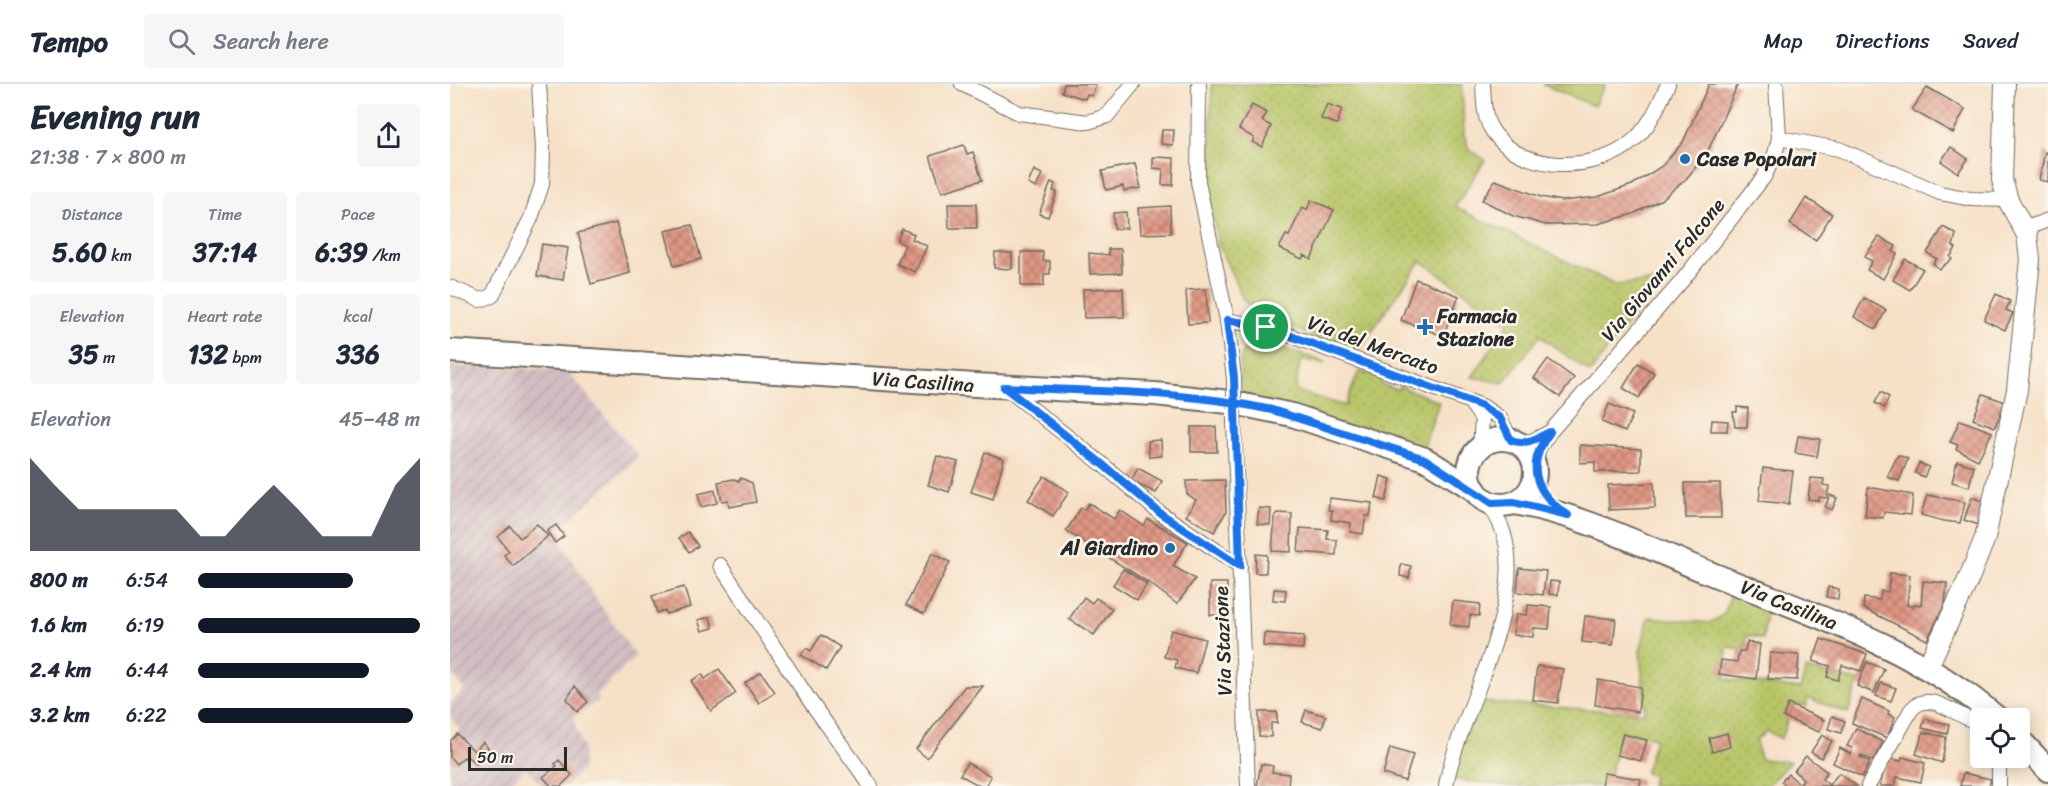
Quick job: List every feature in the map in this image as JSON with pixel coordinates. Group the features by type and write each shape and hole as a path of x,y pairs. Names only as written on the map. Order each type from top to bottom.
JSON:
{"main road":[{"name":"Via Casilina","path":"450,351 1162,395 1241,404 1292,415 1425,459 1456,461 1477,452"},
{"path":"1514,441 1524,448 1535,468 1529,490 1509,510 1480,495 1469,473 1477,452 1489,442 1514,441"},
{"name":"Via Casilina","path":"1425,459 1480,495"},
{"name":"Via Casilina","path":"1535,468 1549,500 1568,515 1830,622 1927,668 1984,708"},
{"name":"Via Casilina","path":"1509,510 1568,515"},
{"path":"2030,751 2048,770"}],"street":[{"path":"450,287 480,300 492,296 531,218 542,178 539,84"},
{"path":"962,84 1019,113 1088,122 1107,116 1133,84"},
{"name":"Via Stazione","path":"1199,84 1198,182 1227,320 1234,378 1248,786"},
{"path":"1484,84 1486,116 1499,138 1526,156 1566,164 1603,158 1633,141 1649,123 1668,84"},
{"name":"Via Giovanni Falcone","path":"1535,468 1539,448 1550,432 1699,261 1764,177 1775,154 1779,138 1776,84"},
{"path":"1927,668 1980,553 2007,447 2018,390 2030,276 2030,247 2024,229 2008,200 2001,166 2005,84"},
{"path":"1779,138 1810,142 1846,151 1940,193 1971,199 2008,200"},
{"path":"2024,229 2048,220"},
{"name":"Via del Mercato","path":"1227,320 1275,330 1470,402 1494,413 1504,423 1514,441"},
{"path":"1004,387 1160,513 1240,566"},
{"path":"1470,402 1482,419 1477,452"},
{"name":"Via Giovanni Falcone","path":"1514,441 1532,441 1550,432"},
{"path":"1446,786 1455,746 1490,654 1503,606 1508,562 1509,510"},
{"path":"720,565 812,704 871,786"},
{"path":"1868,786 1917,703 1932,701 1970,718"},
{"path":"1999,768 1999,786"}],"shaded area":[{"path":"450,366 566,370 639,457 555,532 594,596 636,656 596,696 598,701 573,718 584,752 582,769 566,786 543,786 526,768 506,786 450,786 450,742 460,729 450,717 450,705 464,689 450,671"}],"green space":[{"path":"1212,84 1462,84 1464,135 1469,149 1485,160 1455,207 1615,285 1659,281 1590,373 1540,336 1503,383 1472,377 1509,323 1421,261 1356,353 1272,320 1244,301 1218,244 1208,188"},
{"path":"1542,84 1605,84 1594,106"},
{"path":"1257,340 1325,362 1323,364 1302,360 1299,366 1296,391 1345,406 1359,371 1382,379 1381,384 1398,390 1400,386 1439,402 1423,449 1242,397 1241,356 1249,344"},
{"path":"1732,592 1767,605 1763,639 1748,635 1744,649 1727,647 1725,679 1800,689 1806,669 1859,681 1848,713 1807,698 1807,706 1796,704 1791,709 1781,739 1767,731 1756,740 1760,759 1790,762 1767,786 1651,786 1653,775 1645,773 1655,738 1621,732 1607,786 1510,786 1452,779 1460,746 1480,702 1645,713 1640,651 1649,617 1710,623 1724,614"}],"building":[{"path":"1064,84 1096,84 1092,96 1087,94 1085,99 1062,92"},
{"name":"Case Popolari","path":"1709,84 1738,84 1707,153 1686,179 1662,199 1633,214 1598,224 1546,225 1513,216 1482,200 1495,180 1541,197 1562,201 1597,197 1632,185 1662,166 1683,142"},
{"path":"1927,87 1965,109 1953,133 1912,110"},
{"path":"1327,104 1342,109 1337,124 1321,119"},
{"path":"1252,105 1267,113 1262,121 1271,126 1262,147 1252,142 1254,138 1239,129"},
{"path":"1162,130 1174,130 1173,145 1161,144"},
{"path":"964,145 967,154 973,152 982,180 942,192 930,156"},
{"path":"1951,147 1968,159 1958,173 1941,161"},
{"path":"2045,152 2048,153 2048,182 2039,180"},
{"path":"1153,157 1174,158 1173,185 1162,185 1163,169 1153,168"},
{"path":"1135,164 1141,188 1124,191 1123,186 1106,190 1102,171"},
{"path":"1034,170 1042,174 1036,188 1028,184"},
{"path":"1051,182 1055,184 1053,191 1057,192 1048,217 1039,214"},
{"path":"1806,198 1832,214 1816,240 1790,224"},
{"path":"1311,200 1334,210 1311,259 1304,255 1302,259 1279,248 1286,235 1289,236 1302,208 1307,210"},
{"path":"948,204 976,204 977,228 949,228"},
{"path":"1170,206 1171,233 1140,234 1138,208"},
{"path":"1126,212 1127,228 1114,229 1113,213"},
{"path":"616,223 630,273 591,284 578,233"},
{"path":"692,225 701,259 674,266 665,231"},
{"path":"1943,227 1956,234 1953,246 1956,248 1950,257 1952,259 1939,269 1933,263 1937,259 1927,253"},
{"path":"902,229 914,234 912,239 927,246 915,272 897,264 905,245 897,241"},
{"path":"1879,237 1896,246 1893,251 1897,254 1883,279 1867,270 1872,261 1864,257"},
{"path":"542,244 568,248 563,280 537,276"},
{"path":"1108,249 1121,249 1122,273 1090,274 1089,253 1109,255"},
{"path":"995,252 1012,253 1012,269 994,268"},
{"path":"1021,252 1043,252 1043,261 1050,261 1050,274 1044,274 1044,286 1021,286"},
{"path":"1905,259 1923,269 1910,290 1893,280"},
{"path":"1416,279 1459,296 1443,336 1401,320"},
{"path":"1123,288 1124,317 1084,318 1083,289"},
{"path":"1206,289 1208,323 1188,324 1186,290"},
{"path":"1996,294 2010,301 2006,310 2013,313 2005,330 1984,320"},
{"path":"1864,298 1886,310 1876,329 1854,317"},
{"path":"1548,359 1574,378 1560,397 1534,378"},
{"path":"1638,363 1654,373 1639,398 1623,388"},
{"path":"1881,392 1889,397 1884,408 1875,403"},
{"path":"1983,394 2005,402 1995,427 1973,419"},
{"path":"1609,404 1633,414 1625,432 1602,422"},
{"path":"1737,407 1748,408 1747,427 1735,427 1733,412 1737,412"},
{"path":"1712,420 1728,421 1727,431 1711,431"},
{"path":"1960,420 1992,432 1978,460 1956,449 1958,445 1950,442"},
{"path":"1191,427 1216,427 1217,452 1191,452"},
{"path":"1798,436 1820,439 1817,457 1795,453"},
{"path":"1161,440 1162,456 1149,457 1148,441"},
{"path":"1580,445 1641,449 1641,471 1595,472 1595,462 1580,463"},
{"path":"985,452 1004,459 993,499 971,492"},
{"path":"1898,455 1908,459 1899,481 1887,477"},
{"path":"937,456 958,462 949,492 928,485"},
{"path":"1957,461 1974,466 1969,487 1952,482"},
{"path":"1919,463 1929,467 1924,477 1915,473"},
{"path":"1138,468 1162,481 1156,493 1131,481"},
{"path":"1763,468 1793,471 1789,504 1759,501"},
{"path":"1044,476 1069,492 1053,516 1028,500"},
{"path":"1381,476 1391,479 1386,501 1376,498"},
{"path":"741,478 752,483 756,502 729,507 728,500 722,501 718,482 734,479 739,481"},
{"path":"1811,478 1824,479 1823,485 1829,486 1827,498 1819,497 1819,501 1808,499"},
{"path":"1225,480 1226,512 1214,532 1186,516 1196,500 1187,494 1186,481"},
{"path":"1654,483 1655,508 1609,510 1608,485"},
{"path":"1685,483 1720,483 1721,518 1686,518"},
{"path":"1868,487 1913,495 1911,515 1884,512 1883,518 1865,516"},
{"path":"715,490 717,503 701,507 698,494"},
{"path":"1830,495 1837,498 1832,510 1825,507"},
{"path":"1927,495 1965,502 1960,523 1921,515"},
{"path":"1972,497 1987,503 1979,525 1964,520"},
{"path":"1330,498 1372,503 1370,516 1366,516 1363,534 1350,532 1351,523 1331,520 1332,511 1328,510"},
{"path":"1089,503 1114,519 1120,510 1144,526 1148,519 1188,542 1173,566 1195,579 1177,604 1148,582 1066,531 1081,508 1084,510"},
{"path":"1259,508 1271,509 1270,525 1257,524"},
{"path":"1278,513 1292,514 1291,552 1272,551 1275,516"},
{"path":"537,524 548,536 513,566 504,555 509,551 498,537 510,526 520,538"},
{"path":"556,525 564,536 555,543 547,531"},
{"path":"1300,528 1328,530 1327,539 1337,540 1336,555 1298,552"},
{"path":"688,532 698,546 689,552 679,538"},
{"path":"932,553 950,562 924,614 906,605"},
{"path":"1256,554 1267,555 1266,573 1255,573"},
{"path":"1401,564 1411,566 1409,578 1400,576"},
{"path":"1519,568 1546,571 1543,595 1517,592"},
{"path":"1123,569 1147,584 1137,600 1113,585"},
{"path":"1890,573 1910,575 1907,605 1913,607 1914,604 1921,605 1923,581 1947,583 1945,604 1927,640 1863,608 1864,598 1880,600 1881,591 1888,592"},
{"path":"1550,581 1559,582 1558,595 1549,594"},
{"path":"1210,583 1227,583 1227,615 1210,615"},
{"path":"684,587 690,607 666,614 665,610 657,613 652,596"},
{"path":"1828,587 1839,589 1838,599 1826,597"},
{"path":"1274,589 1286,590 1285,601 1273,600"},
{"path":"1084,597 1092,603 1096,598 1112,609 1094,635 1069,619"},
{"path":"1453,601 1480,604 1479,616 1470,615 1469,627 1450,625"},
{"path":"1528,605 1551,607 1549,629 1534,628 1533,637 1513,635 1516,614 1527,615"},
{"path":"1585,616 1616,619 1613,645 1582,642"},
{"path":"710,617 713,628 702,631 698,620"},
{"path":"1171,630 1205,639 1196,673 1175,668 1177,660 1164,657"},
{"path":"1264,633 1304,636 1303,649 1263,646"},
{"path":"821,635 840,647 826,670 801,655 806,648 811,651"},
{"path":"1821,639 1867,654 1861,671 1842,665 1838,680 1827,677 1830,666 1813,661"},
{"path":"1747,642 1760,644 1756,679 1719,674 1721,660 1737,662 1739,651 1745,651"},
{"path":"1770,653 1799,655 1797,680 1768,679"},
{"path":"1867,662 1884,669 1874,693 1857,686"},
{"path":"1537,666 1563,669 1558,703 1533,700"},
{"path":"719,669 736,693 711,711 691,681 702,674 705,679"},
{"path":"761,672 775,692 759,703 745,683"},
{"path":"1598,680 1641,687 1638,712 1595,705"},
{"path":"1881,683 1896,688 1891,701 1876,696"},
{"path":"575,686 588,702 577,712 567,699"},
{"path":"965,686 983,686 927,758 916,749"},
{"path":"1862,699 1889,711 1888,714 1895,717 1887,738 1852,723"},
{"path":"1788,704 1824,720 1819,732 1783,717"},
{"path":"1306,710 1326,716 1322,728 1302,722"},
{"path":"1259,712 1277,712 1277,723 1271,723 1271,737 1259,736"},
{"path":"1832,716 1845,721 1841,733 1828,729"},
{"path":"1925,719 1949,724 1947,734 1922,728"},
{"path":"1856,728 1883,742 1873,761 1861,755 1860,757 1870,762 1862,777 1833,763 1840,748 1851,754 1852,748 1847,746"},
{"path":"1923,732 1946,737 1942,763 1916,754"},
{"path":"1727,733 1730,747 1712,752 1709,738"},
{"path":"457,734 474,751 483,742 490,750 476,764 468,757 466,759 464,757 456,764 450,757 450,741"},
{"path":"1623,734 1647,740 1641,761 1617,755"},
{"path":"1822,735 1832,741 1821,758 1811,752"},
{"path":"1390,748 1413,755 1405,781 1383,774"},
{"path":"1806,756 1827,772 1822,779 1829,785 1839,773 1857,786 1786,786 1781,782 1788,774 1800,784 1803,779 1794,771"},
{"path":"1902,757 1925,763 1921,782 1897,777 1895,786 1880,786 1887,758 1901,761"},
{"path":"559,760 572,775 561,786 551,786 543,777 557,766 555,764"},
{"path":"967,763 991,776 986,786 980,786 960,775"},
{"path":"1261,764 1273,766 1272,772 1289,774 1288,786 1257,786"},
{"path":"1604,773 1641,779 1640,786 1602,786"},
{"path":"1963,773 1991,779 1989,786 1960,786"}],"place":[{"name":"Case Popolari","path":"1685,159"},
{"name":"Farmacia Stazione","path":"1425,327"},
{"name":"Al Giardino","path":"1170,548"}],"route":[{"path":"1266,327 1239,320 1227,320 1234,378 1234,422 1240,566 1160,513 1004,387 1170,395 1203,398 1229,402 1241,404 1253,406 1272,410 1425,459 1455,476 1492,503 1501,505 1514,502 1568,515 1549,500 1535,472 1534,465 1539,448 1550,432 1532,441 1516,442 1511,440 1500,418 1482,406 1378,366 1266,327"}]}
